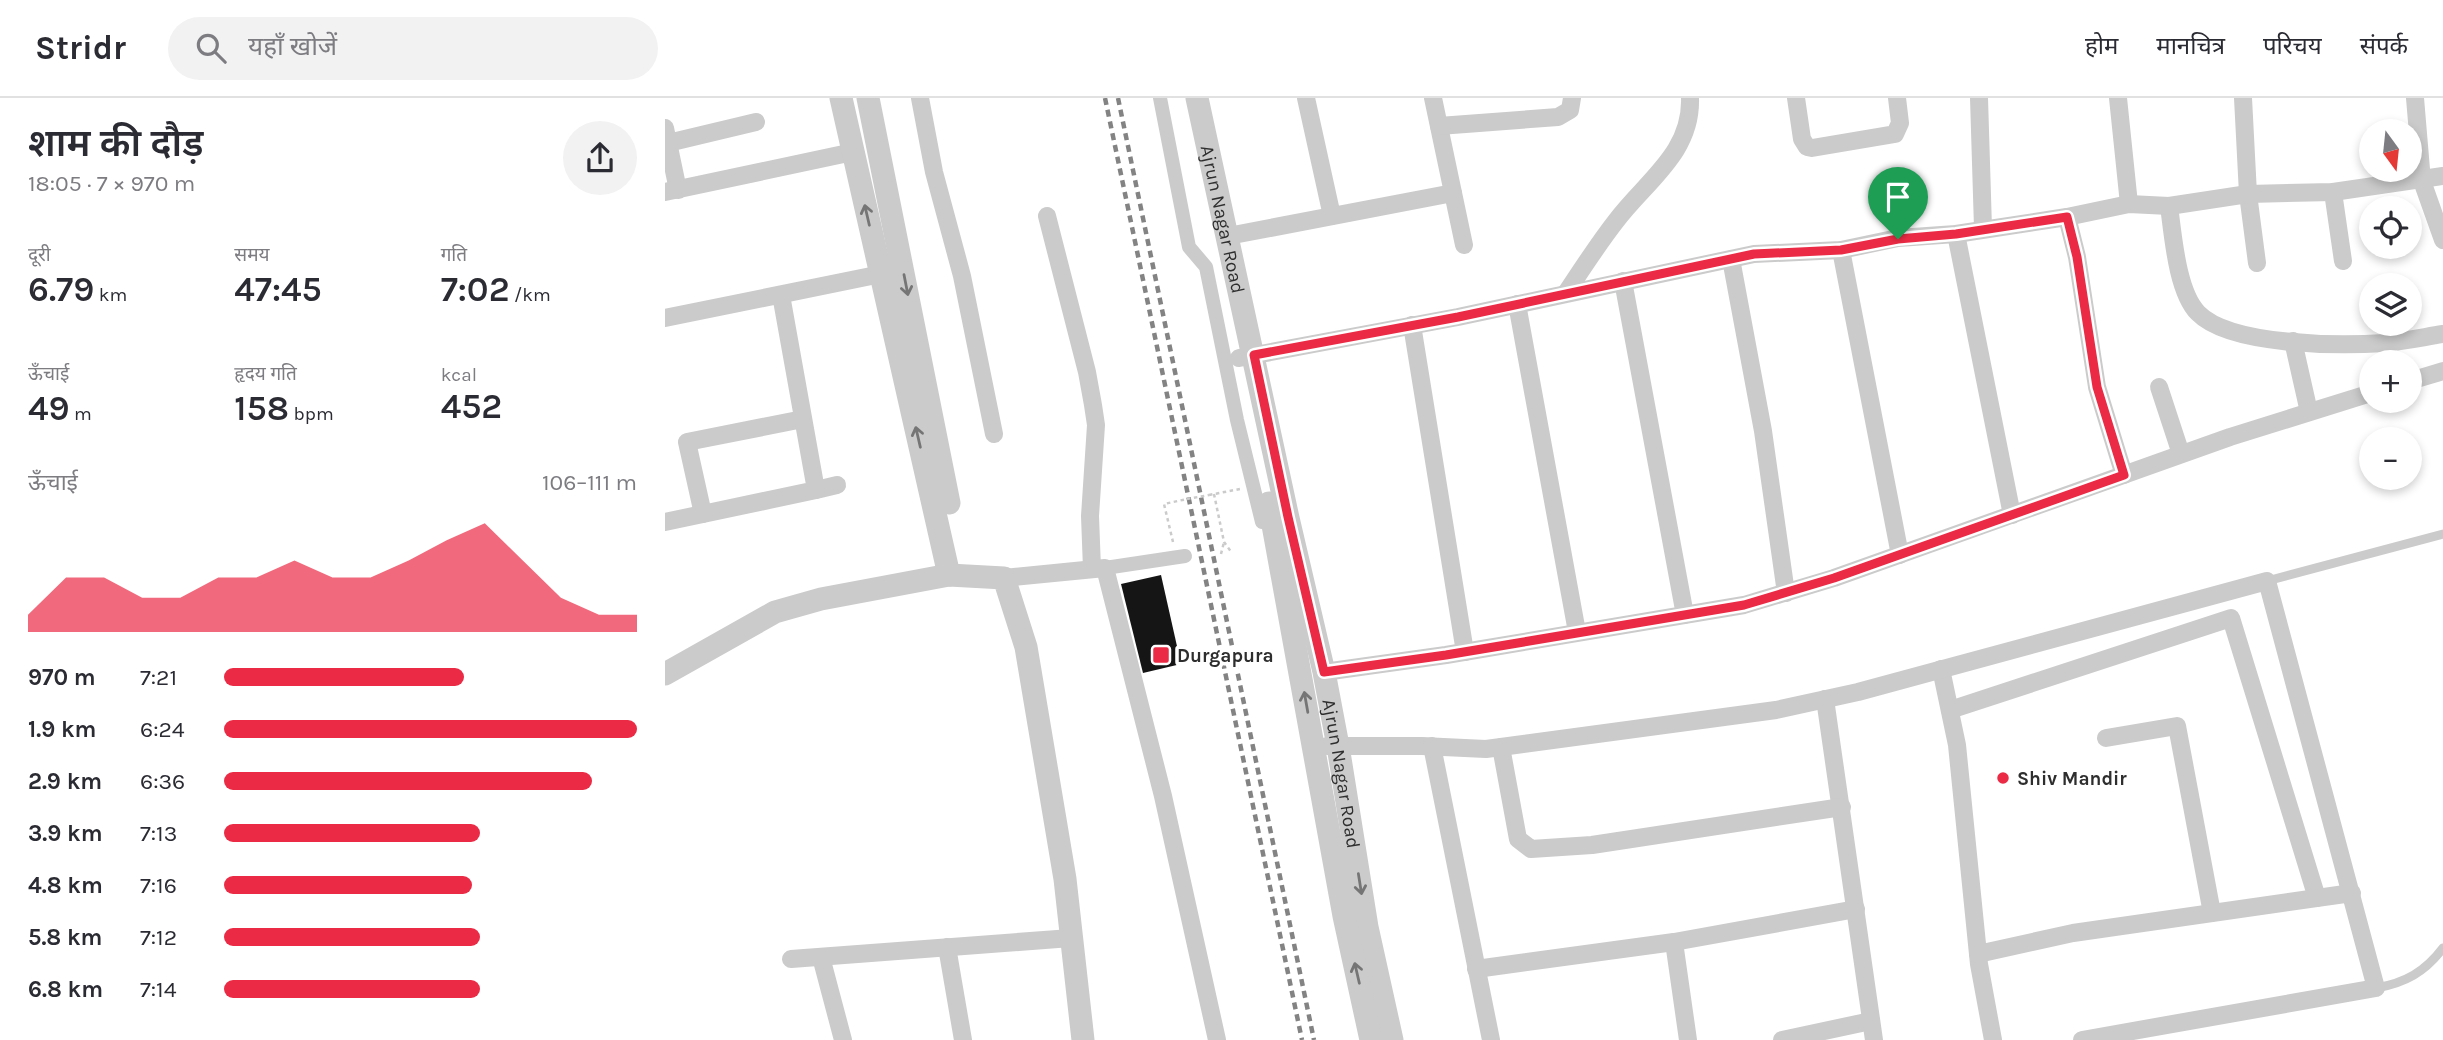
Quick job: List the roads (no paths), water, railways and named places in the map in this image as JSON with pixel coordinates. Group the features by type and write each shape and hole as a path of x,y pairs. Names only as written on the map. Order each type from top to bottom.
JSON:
{"street":[{"path":"841,98 881,274 956,575"},
{"path":"868,98 956,575"},
{"path":"920,98 934,172 962,276 993,434"},
{"path":"1160,98 1189,247 1206,267 1258,523 1288,517"},
{"name":"Ajrun Nagar Road","path":"1182,98 1288,517 1324,672 1367,927 1392,1040"},
{"name":"Ajrun Nagar Road","path":"1198,98 1228,236 1273,521 1344,916 1371,1040"},
{"path":"1306,98 1332,216"},
{"path":"1433,98 1464,245"},
{"path":"1439,126 1558,117 1570,110 1572,98"},
{"path":"1566,293 1617,219 1679,148 1690,109 1690,98"},
{"path":"1796,98 1802,139 1807,147 1812,148 1895,134 1900,123 1897,98"},
{"path":"1979,98 1983,229"},
{"path":"2118,98 2129,204"},
{"path":"2243,98 2248,194 2257,263"},
{"path":"2415,98 2423,181 2443,240"},
{"path":"756,122 667,136 672,191 853,152"},
{"path":"1247,356 1517,304 1754,254 1841,250 1898,239 1956,234 2067,217 2129,204 2169,206 2248,194 2333,192 2443,176"},
{"path":"2333,192 2343,261"},
{"path":"1228,236 1453,193"},
{"path":"2169,206 2183,286 2198,313 2225,329 2318,344 2386,343 2443,334"},
{"path":"1047,216 1087,372 1096,425 1090,516 1099,568 1163,796 1217,1040"},
{"path":"2067,217 2077,257 2097,387 2124,475"},
{"path":"1956,234 2012,515"},
{"path":"1841,250 1900,555"},
{"path":"1731,259 1763,431 1786,593"},
{"path":"665,318 881,274"},
{"path":"1623,281 1685,615"},
{"path":"781,295 816,490"},
{"path":"1517,304 1577,632"},
{"path":"1412,325 1465,652"},
{"path":"2293,341 2309,412"},
{"path":"2422,377 2443,371"},
{"path":"2159,387 2181,454"},
{"path":"1324,672 1465,652 1744,605 1900,555 2181,454 2359,397"},
{"path":"703,514 687,442 803,419"},
{"path":"665,522 837,485"},
{"path":"665,674 775,612 821,598 956,575 1004,578 1181,557"},
{"path":"1004,578 1026,647 1063,867 1083,1040"},
{"path":"1314,747 1432,746 1486,749 1776,710 1941,669 2267,581 2376,988 2082,1040"},
{"path":"2169,607 2178,635"},
{"path":"1950,710 2231,618 2317,898"},
{"path":"1941,669 1957,745 1978,954 1993,1040"},
{"path":"1825,699 1874,1040"},
{"path":"2106,738 2177,726 2212,913"},
{"path":"1432,746 1491,1040"},
{"path":"1501,747 1518,839 1531,849 1592,845 1842,807"},
{"path":"1978,954 2073,933 2352,893"},
{"path":"1476,969 1674,942 1856,909"},
{"path":"791,959 1071,938"},
{"path":"1674,942 1688,1040"},
{"path":"947,947 963,1040"},
{"path":"821,957 843,1040"},
{"path":"1782,1040 1871,1021"}],"lane":[{"path":"2267,581 2443,534"},
{"path":"2376,988 2413,978 2443,948"}],"railway":[{"path":"1105,98 1302,1040"},
{"path":"1118,98 1314,1040"}],"place":[{"name":"Durgapura","path":"1161,655"},
{"name":"Shiv Mandir","path":"2003,778"}]}
